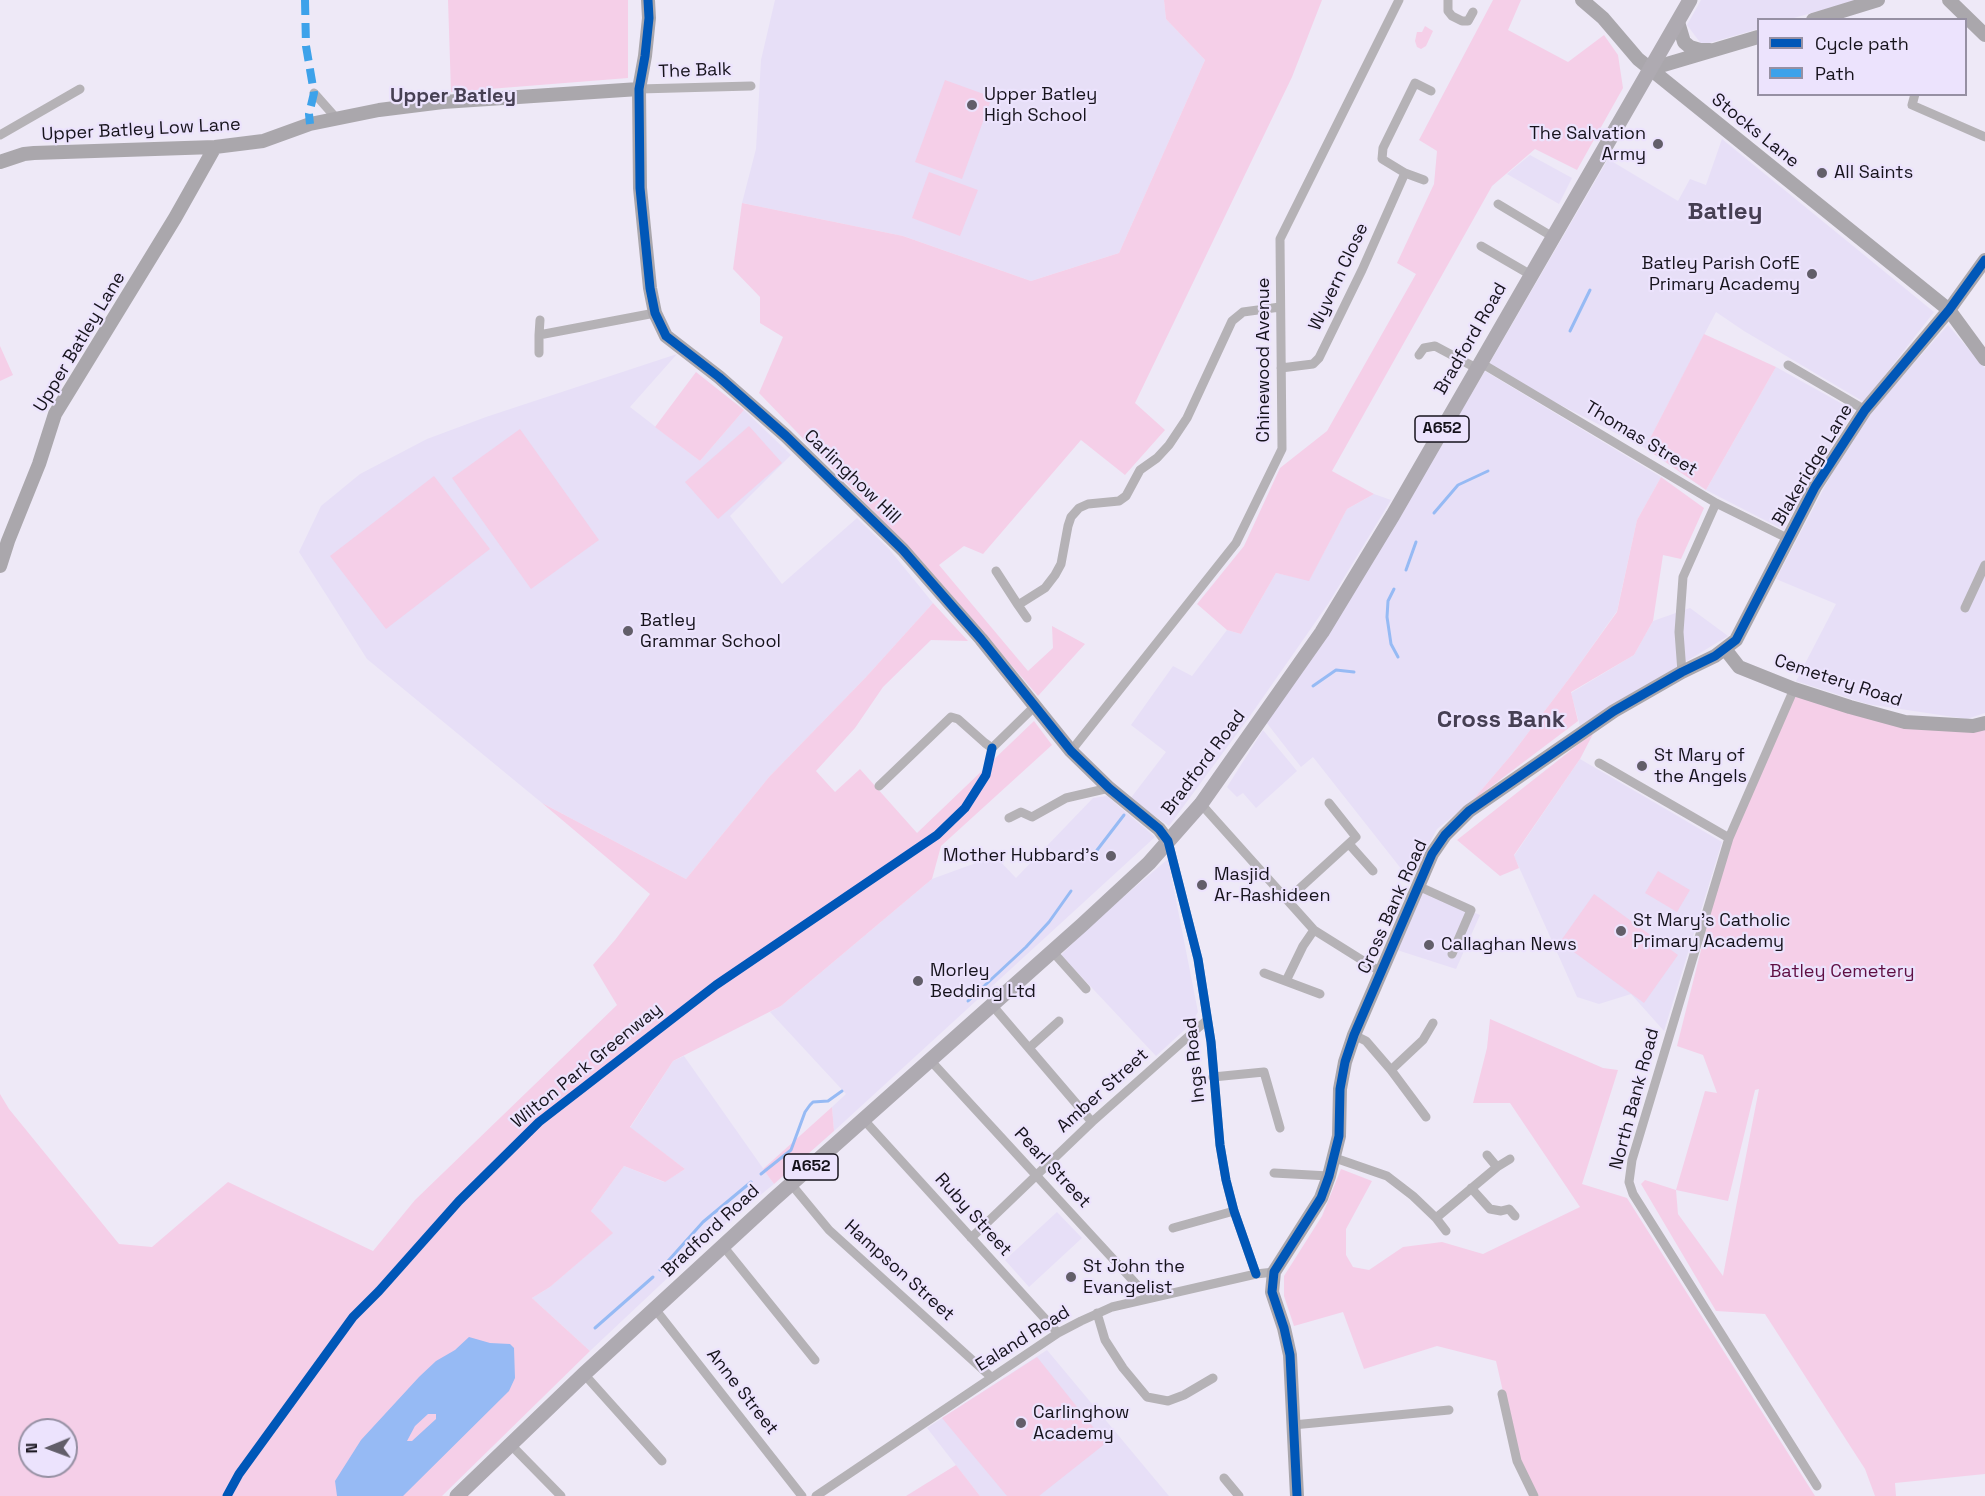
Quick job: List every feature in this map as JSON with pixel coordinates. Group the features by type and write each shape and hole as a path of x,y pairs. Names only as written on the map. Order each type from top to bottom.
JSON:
{"main road":[{"name":"Bradford Road","path":"457,1496 584,1374 723,1246 1149,863 1201,804 1322,632 1393,515 1678,22 1684,2"}],"street":[{"name":"Carlinghow Hill","path":"648,0 649,18 639,89 640,188 650,288 656,313 666,336 719,377 786,436 903,550 981,639 1071,751 1109,788 1159,829 1168,842"},
{"name":"Chinewood Avenue","path":"1071,751 1236,543 1282,449 1280,239 1399,0"},
{"path":"1448,0 1448,11 1462,21 1468,21 1473,12"},
{"name":"Stocks Lane","path":"1582,0 1604,18 1638,59 1949,310 1985,358"},
{"path":"1820,18 1878,0"},
{"path":"1949,0 1965,18"},
{"path":"1967,20 1985,35"},
{"path":"1678,22 1684,42 1690,47 1700,50 1718,50"},
{"path":"1650,69 1757,37"},
{"path":"1424,180 1405,173 1382,159 1383,148 1415,83 1431,91"},
{"name":"The Balk","path":"639,89 751,86"},
{"path":"0,135 80,88"},
{"name":"Upper Batley Low Lane","path":"0,162 34,153 215,147 263,141 310,124 379,110 443,102 639,89"},
{"path":"314,93 337,119"},
{"path":"1914,96 1912,105 1985,137"},
{"name":"Upper Batley Lane","path":"0,566 39,464 55,414 169,228 215,147"},
{"name":"Wyvern Close","path":"1281,368 1313,364 1319,358 1362,270 1405,173"},
{"path":"1498,204 1553,237"},
{"path":"1481,246 1531,275"},
{"name":"Blakeridge Lane","path":"1725,649 1736,640 1815,487 1864,410 1949,310 1985,260"},
{"path":"1018,605 1046,588 1055,575 1061,564 1071,517 1079,508 1088,504 1119,501 1126,496 1140,470 1158,458 1169,445 1187,418 1232,321 1243,312 1280,307"},
{"path":"539,335 656,313"},
{"path":"539,353 540,320"},
{"name":"Thomas Street","path":"1419,355 1424,348 1435,346 1480,366 1716,502 1787,538"},
{"path":"1788,365 1864,410"},
{"path":"1682,672 1679,632 1683,577 1716,502"},
{"path":"1965,608 1985,565"},
{"path":"996,571 1027,618"},
{"name":"Cross Bank Road","path":"1274,1272 1321,1198 1335,1158 1339,1136 1341,1081 1345,1062 1354,1035 1438,844 1469,811 1614,711 1725,649"},
{"name":"Cemetery Road","path":"1725,649 1739,667 1794,689 1905,722 1973,726 1985,723"},
{"name":"North Bank Road","path":"1794,689 1729,838 1632,1160 1629,1182 1633,1194 1817,1486"},
{"path":"879,786 951,717 958,719 992,748 1034,707"},
{"path":"1599,763 1729,838"},
{"path":"1009,818 1021,812 1032,817 1066,798 1109,788"},
{"path":"1288,899 1356,837 1329,803"},
{"path":"1201,804 1314,930 1381,972"},
{"name":"Ings Road","path":"1168,842 1198,959 1226,1180 1234,1211 1256,1274"},
{"path":"1349,844 1373,871"},
{"path":"1418,886 1471,910 1452,954"},
{"path":"1286,981 1314,930"},
{"path":"1052,951 1086,989"},
{"path":"1264,973 1320,994"},
{"path":"992,1005 1092,1122"},
{"name":"Amber Street","path":"971,1238 1092,1122 1207,1020"},
{"path":"1029,1048 1059,1021"},
{"path":"1391,1070 1424,1040 1433,1023"},
{"path":"1354,1035 1366,1041 1426,1117"},
{"name":"Pearl Street","path":"930,1060 1149,1298"},
{"path":"1214,1077 1264,1072 1280,1128"},
{"name":"Ruby Street","path":"864,1120 1058,1333"},
{"path":"1487,1155 1497,1167"},
{"path":"1335,1158 1387,1176 1413,1196 1446,1231"},
{"path":"1436,1218 1497,1167 1510,1159"},
{"path":"1274,1173 1329,1176"},
{"name":"Hampson Street","path":"791,1184 829,1230 991,1377"},
{"path":"1471,1188 1490,1209 1501,1211 1509,1209 1515,1215"},
{"path":"1173,1228 1234,1211"},
{"path":"723,1246 815,1359"},
{"path":"1274,1272 1272,1292 1290,1355 1297,1496"},
{"name":"Ealand Road","path":"816,1496 1058,1333 1097,1313 1149,1298 1274,1272"},
{"name":"Anne Street","path":"655,1309 802,1496"},
{"path":"1097,1313 1105,1340 1123,1368 1148,1397 1168,1401 1184,1395 1213,1378"},
{"path":"584,1374 662,1461"},
{"path":"1502,1394 1517,1461 1534,1496"},
{"path":"1293,1425 1449,1410"},
{"path":"510,1444 561,1496"},
{"path":"1224,1478 1239,1496"}],"shaded area":[{"name":"Upper Batley High School","path":"775,0 1164,0 1166,19 1205,60 1119,253 1031,281 903,236 742,203 756,149 761,60"},
{"path":"1701,0 1859,0 1794,18 1757,18 1757,29 1702,45 1687,25"},
{"path":"1722,139 1934,312 1864,402 1716,312 1645,448 1545,397 1489,364 1608,159 1678,201 1690,179 1706,185"},
{"path":"1530,155 1572,178 1559,204 1507,174"},
{"path":"1948,325 1985,368 1985,713 1967,719 1867,704 1796,681 1836,604 1776,579 1833,471 1872,410"},
{"name":"Batley Grammar School","path":"677,354 630,407 700,461 744,410 791,455 730,516 782,584 857,518 889,549 933,603 866,677 769,777 686,879 542,803 367,659 299,552 321,506 360,474 427,439 486,417"},
{"path":"1776,367 1855,411 1812,476 1784,530 1706,490"},
{"path":"1485,371 1661,477 1637,520 1617,611 1512,754 1472,801 1437,829 1410,880 1313,757 1301,767 1266,722 1316,653"},
{"path":"1374,494 1391,500 1328,604 1250,716 1169,826 1130,799 1166,752 1131,725 1173,666 1192,676 1227,630 1241,634 1276,573 1309,580 1347,509"},
{"path":"1690,608 1728,636 1580,726 1571,693 1634,655 1653,621"},
{"path":"1263,730 1297,771 1256,808 1243,793 1237,797 1227,787"},
{"name":"St Mary's Catholic Primary Academy","path":"1580,759 1722,842 1664,1031 1631,994 1599,1004 1577,997 1514,856"},
{"path":"1107,796 1155,837 834,1131 832,1107 846,1094 770,1012 781,1006 932,879 995,856 1016,878 1093,798"},
{"path":"1168,859 1198,1012 1191,1024 1156,1056 1061,955 1095,921"},
{"path":"1422,892 1480,915 1456,969 1397,950"},
{"path":"684,1056 774,1184 727,1222 590,1351 532,1298 550,1287 612,1233 591,1211 624,1166 664,1182 685,1169 630,1128 673,1061"},
{"path":"1057,1212 1082,1238 1029,1287 1005,1260"},
{"name":"Carlinghow Academy","path":"1047,1350 1169,1496 980,1496 927,1428"}],"green space":[{"path":"448,0 628,0 628,78 451,92"},
{"path":"1164,0 1322,0 1292,77 1135,403 1165,430 1125,475 1081,440 983,554 964,546 939,565 1028,671 1053,648 1052,626 1085,644 1038,696 920,559 759,393 783,337 760,323 760,297 733,269 742,203 903,236 1031,281 1119,253 1205,60 1166,19"},
{"path":"1493,0 1521,0 1508,30 1568,62 1604,35 1618,55 1623,88 1577,170 1535,149 1492,186 1332,471 1374,494 1347,509 1309,581 1276,573 1241,634 1227,630 1197,604 1244,546 1280,468 1327,431 1416,274 1397,263 1434,184 1437,151 1419,140"},
{"path":"1425,26 1433,31 1426,46 1421,49 1417,47 1415,41 1417,32 1422,32"},
{"path":"945,80 992,97 962,179 915,162"},
{"path":"929,172 978,190 960,236 912,218"},
{"path":"1704,334 1776,367 1706,490 1645,448"},
{"path":"0,346 13,375 0,381"},
{"path":"696,372 744,410 700,461 655,427"},
{"path":"749,426 782,463 718,519 685,482"},
{"path":"520,429 599,540 531,589 452,478"},
{"path":"434,476 490,549 386,629 330,556"},
{"path":"1661,477 1704,508 1681,559 1663,555 1653,621 1634,655 1571,692 1578,721 1472,801 1512,754 1617,612 1637,520"},
{"path":"933,603 968,641 931,640 883,687 855,728 816,771 835,792 860,769 917,833 1034,721 1052,745 941,846 932,879 781,1006 673,1061 630,1127 685,1169 665,1182 624,1166 591,1211 613,1233 550,1287 532,1298 590,1351 442,1496 0,1496 0,1094 9,1109 119,1244 152,1247 228,1182 373,1251 415,1200 617,1005 593,965 650,894 542,803 686,879 769,777 866,677"},
{"name":"Batley Cemetery","path":"1794,689 1905,722 1985,723 1985,1474 1895,1483 1896,1496 1875,1496 1865,1469 1765,1314 1716,1311 1641,1184 1645,1180 1676,1190 1705,1091 1717,1093 1703,1055 1677,1046 1729,838","holes":["1759,1089 1723,1276 1678,1214 1676,1190 1728,1201 1755,1090"]},
{"path":"1594,732 1580,759 1514,855 1519,868 1500,876 1457,840"},
{"path":"1658,871 1690,890 1677,912 1645,893"},
{"path":"1594,894 1678,955 1644,1003 1560,942"},
{"path":"1490,1019 1603,1068 1618,1070 1582,1184 1627,1198 1815,1496 1539,1496 1520,1466 1496,1361 1437,1346 1364,1369 1343,1312 1294,1326 1284,1296 1284,1276 1322,1216 1341,1169 1372,1181 1346,1229 1346,1255 1353,1267 1369,1270 1403,1247 1442,1242 1483,1254 1580,1207 1510,1103 1473,1103 1487,1048"},
{"path":"832,1107 834,1131 774,1184 763,1169"},
{"name":"Carlinghow Academy","path":"1037,1357 1106,1443 1039,1496 1007,1496 942,1418"},
{"path":"956,1465 980,1496 906,1496"}],"water":[{"path":"469,1337 490,1343 510,1344 514,1348 515,1378 509,1391 403,1496 337,1496 335,1481 361,1440 419,1377 436,1361 455,1350","holes":["428,1414 436,1414 436,1419 412,1441 407,1441 415,1426"]}],"waterway":[{"path":"1570,331 1590,290"},
{"path":"1434,513 1458,485 1488,471"},
{"path":"1406,570 1416,542"},
{"path":"1394,589 1388,601 1387,617 1391,644 1398,657"},
{"path":"1313,686 1336,670 1354,672"},
{"path":"1091,858 1124,815"},
{"path":"968,1001 1026,947 1049,922 1071,891"},
{"path":"761,1174 791,1150 805,1112 810,1105 813,1102 828,1101 842,1091"},
{"path":"660,1270 703,1222 751,1182"},
{"path":"595,1328 653,1277"}],"marked path":[{"path":"305,0 306,46 314,93 309,114 310,124"}],"cycle path":[{"path":"648,0 649,18 639,89 640,188 650,288 655,313 666,336 719,377 786,436 903,550 981,639 1071,751 1109,788 1159,829 1168,841 1198,959 1211,1042 1220,1145 1226,1180 1234,1211 1256,1274"},
{"path":"1297,1496 1290,1355 1272,1292 1274,1272 1321,1198 1339,1136 1340,1089 1345,1062 1354,1035 1432,854 1445,835 1469,811 1614,711 1715,656 1736,640 1815,487 1865,410 1949,310 1985,260"},
{"name":"Wilton Park Greenway","path":"227,1496 239,1474 353,1317 459,1201 539,1122 716,985 937,835 965,808 986,775 992,748"}],"place":[{"name":"Upper Batley High School","path":"972,105"},
{"name":"The Salvation Army","path":"1658,144"},
{"name":"All Saints","path":"1822,173"},
{"name":"Batley Parish CofE Primary Academy","path":"1812,274"},
{"name":"Batley Grammar School","path":"628,631"},
{"name":"St Mary of the Angels","path":"1642,766"},
{"name":"Mother Hubbard's","path":"1111,856"},
{"name":"Masjid Ar-Rashideen","path":"1202,885"},
{"name":"St Mary's Catholic Primary Academy","path":"1621,931"},
{"name":"Callaghan News","path":"1429,945"},
{"name":"Morley Bedding Ltd","path":"918,981"},
{"name":"St John the Evangelist","path":"1071,1277"},
{"name":"Carlinghow Academy","path":"1021,1423"}],"district":[{"name":"Upper Batley","path":"453,97"},
{"name":"Batley","path":"1725,212"},
{"name":"Cross Bank","path":"1501,720"}]}
